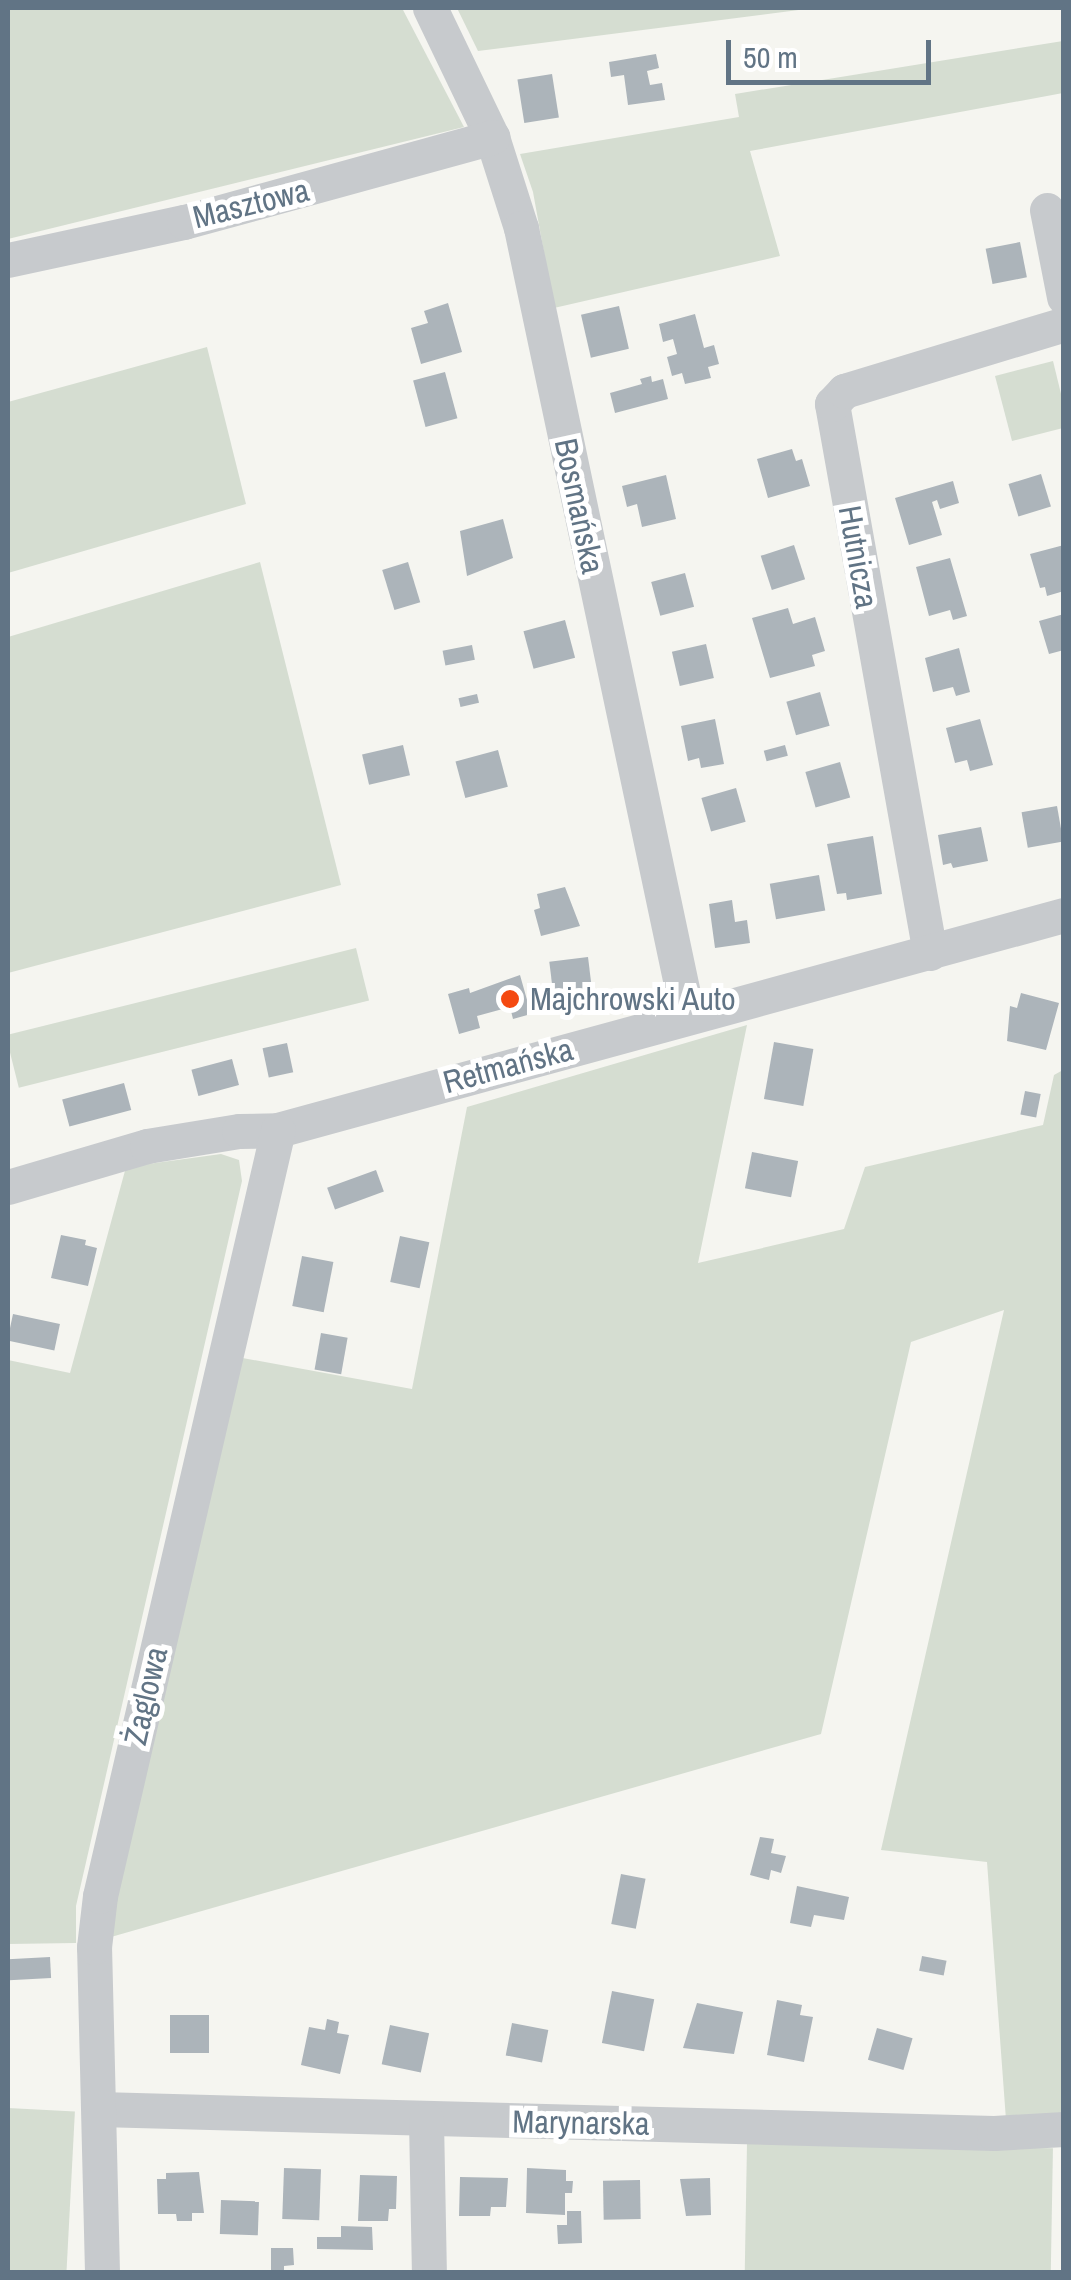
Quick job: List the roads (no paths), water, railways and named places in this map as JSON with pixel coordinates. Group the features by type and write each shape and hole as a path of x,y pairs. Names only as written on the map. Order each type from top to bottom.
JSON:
{"street":[{"name":"Bosmańska","path":"430,8 492,137 521,228 688,1016"},
{"name":"Masztowa","path":"8,260 184,222 492,137"},
{"path":"1047,210 1064,297"},
{"name":"Hutnicza","path":"930,953 832,404 844,391 1064,324"},
{"name":"Retmańska","path":"8,1186 147,1146 239,1131 278,1130 1064,915"},
{"name":"Żaglowa","path":"102,2272 94,1947 100,1896 278,1130"},
{"name":"Marynarska","path":"99,2109 994,2133 1064,2128"},
{"path":"426,2120 429,2272"}],"place":[{"name":"Majchrowski Auto","path":"510,999"}]}
